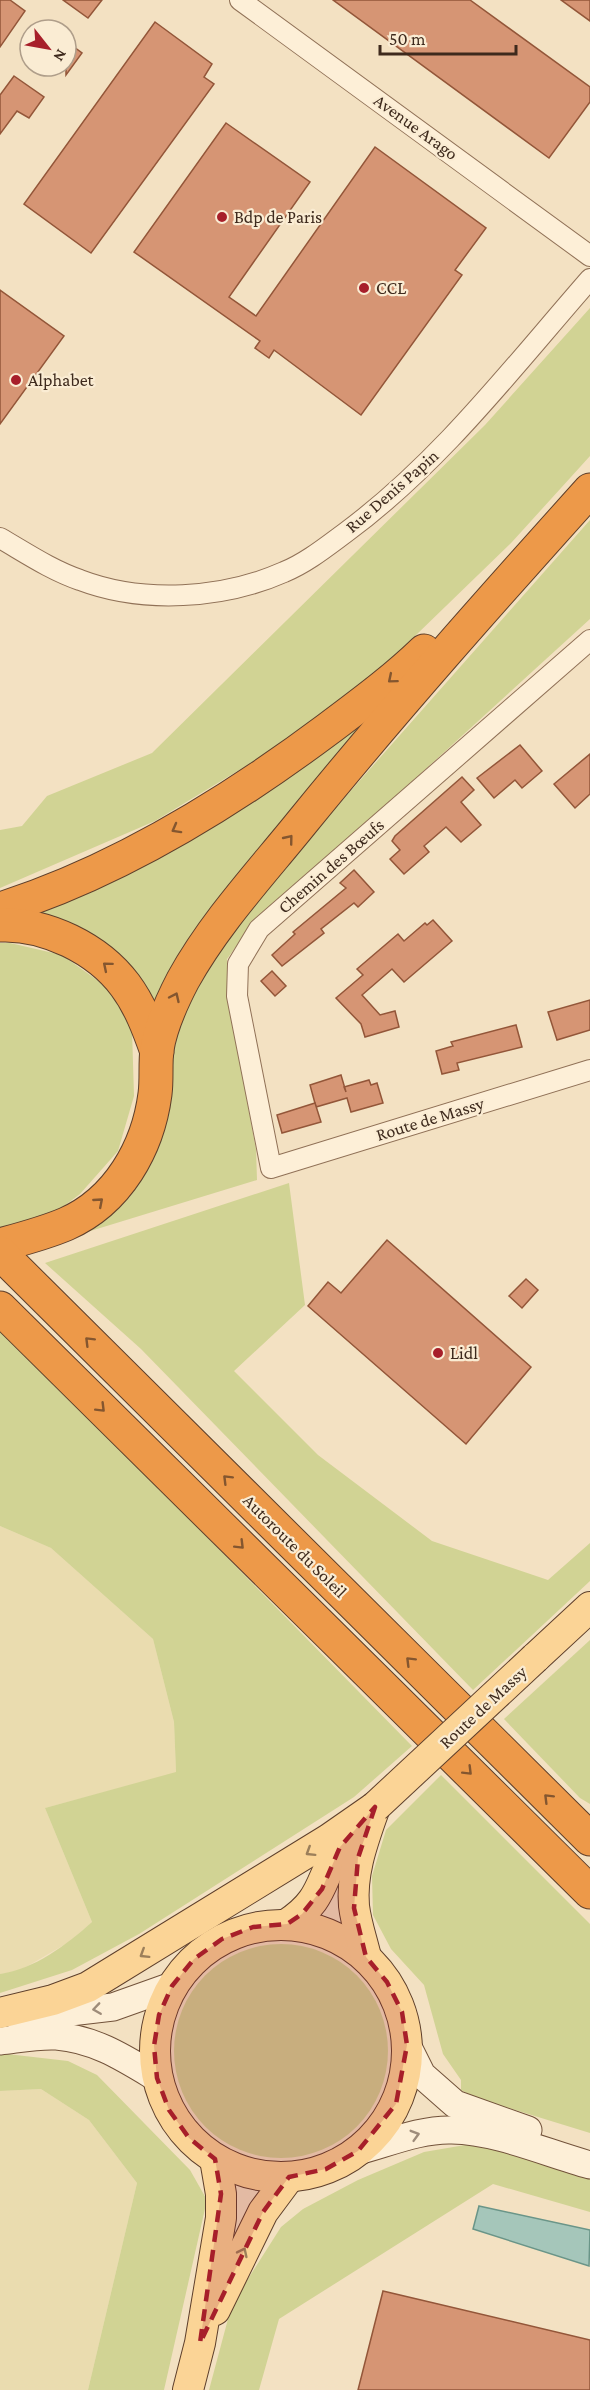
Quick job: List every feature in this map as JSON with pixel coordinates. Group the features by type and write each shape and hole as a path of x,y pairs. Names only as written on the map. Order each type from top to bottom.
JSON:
{"highway":[{"path":"0,909 78,879 178,828 303,748 420,655 590,476"},
{"path":"0,1245 69,1223 101,1202 130,1167 149,1122 155,1094 157,1052 162,1029 184,978 234,905 421,680 590,490"},
{"path":"0,925 22,926 56,935 104,963 135,1001 157,1052"},
{"name":"Autoroute du Soleil","path":"0,1253 590,1839"},
{"path":"0,1308 590,1892"}],"main road":[{"name":"Route de Massy","path":"287,1924 302,1914 322,1889 340,1847 375,1807 590,1607"},
{"name":"Route de Massy","path":"366,1957 354,1908 354,1883 358,1858 375,1807"},
{"path":"0,2013 53,2000 88,1987 329,1839 375,1807"},
{"path":"358,2151 380,2130 396,2104 405,2075 407,2045 402,2012 387,1982 366,1957 329,1934 287,1924 254,1927 222,1939 194,1959 172,1986 159,2015 154,2046 157,2078 169,2110 182,2129 189,2138 215,2159 250,2174 289,2177 326,2169 358,2151 428,2132 453,2130 496,2138 590,2165"},
{"path":"0,2019 36,2018 113,2007 172,1986"},
{"path":"0,2041 54,2036 86,2040 114,2051 157,2078"},
{"path":"407,2045 422,2075 455,2104 590,2149"},
{"path":"188,2390 200,2343 221,2218 221,2194 215,2159"},
{"path":"200,2343 263,2212 289,2177"}],"street":[{"name":"Avenue Arago","path":"240,0 590,256"},
{"name":"Rue Denis Papin","path":"0,538 45,565 73,577 122,590 164,594 208,593 248,585 285,572 318,552 373,512 446,444 590,279"},
{"name":"Chemin des Bœufs","path":"271,1168 237,996 238,964 259,929 590,640"},
{"name":"Route de Massy","path":"271,1168 590,1070"}],"highlighted area":[{"path":"375,1807 358,1858 354,1908 366,1957 387,1982 402,2012 407,2045 396,2104 358,2151 326,2169 289,2177 263,2212 200,2343 221,2194 215,2159 189,2138 169,2110 157,2078 154,2046 159,2015 172,1986 194,1959 222,1939 253,1927 287,1924 302,1914 322,1889 340,1847"}],"shaded area":[{"path":"0,1526 51,1548 153,1639 174,1722 176,1773 45,1808 92,1922 69,1942 19,1971 0,1974"},
{"path":"41,2089 89,2120 137,2183 88,2390 0,2390 0,2091"}],"green space":[{"path":"590,308 590,456 512,542 382,668 297,735 155,821 0,888 0,830 22,826 47,796 152,753 485,425"},
{"path":"590,520 590,619 245,934 227,959 231,1015 256,1149 257,1180 74,1236 129,1198 145,1173 165,1118 175,1040 186,1002 215,949 294,855"},
{"path":"393,696 155,1002 118,957 28,913"},
{"path":"0,943 10,943 62,955 111,990 132,1030 134,1096 118,1151 80,1194 48,1218 4,1231 0,1227"},
{"path":"289,1183 305,1305 234,1371 318,1455 432,1541 548,1580 590,1543 590,1581 473,1690 141,1349 45,1263"},
{"path":"0,1326 412,1746 354,1797 139,1934 72,1970 0,1993 0,1974 25,1967 49,1955 92,1922 45,1808 176,1772 174,1722 153,1639 51,1548 0,1526"},
{"path":"590,1640 590,1804 580,1798 504,1719"},
{"path":"441,1775 590,1924 590,2133 476,2098 461,2090 461,2080 443,2054 424,1985 391,1949 373,1915 372,1876 386,1830"},
{"path":"281,1944 302,1946 322,1952 349,1968 364,1983 380,2010 386,2030 388,2051 386,2072 380,2092 364,2119 349,2134 322,2150 302,2156 281,2158 260,2156 240,2150 213,2134 198,2119 182,2092 176,2072 174,2051 176,2030 182,2010 198,1983 213,1968 240,1952 260,1946"},
{"path":"0,2055 68,2061 97,2075 190,2170 207,2200 164,2390 88,2390 137,2183 89,2120 41,2089 0,2091"},
{"path":"477,2143 590,2175 590,2212 493,2184 279,2319 259,2390 209,2390 232,2304 281,2227 303,2209 358,2180 424,2152"}],"water":[{"path":"479,2206 590,2230 589,2266 473,2229"}],"building":[{"path":"0,0 10,0 25,11 0,47"},
{"path":"63,0 102,0 88,18"},
{"path":"333,0 470,0 590,87 590,102 549,158"},
{"path":"561,0 590,0 590,21"},
{"path":"155,22 212,64 204,77 214,84 91,253 24,204"},
{"path":"14,76 44,97 29,118 17,111 0,134 0,95"},
{"name":"CCL","path":"226,123 310,182 229,297 256,316 375,147 486,228 455,270 462,275 361,415 274,350 269,358 255,348 260,341 134,252"},
{"name":"Alphabet","path":"0,290 64,336 0,424"},
{"path":"520,745 542,771 522,788 515,780 494,798 477,778"},
{"path":"590,754 590,794 575,808 554,784"},
{"path":"462,777 474,790 461,802 481,825 461,842 446,827 424,846 429,852 404,874 390,859 400,850 392,841"},
{"path":"354,870 374,892 358,907 354,903 321,929 324,933 282,966 272,955 295,934 293,932 346,888 340,883"},
{"path":"433,920 452,941 404,982 392,969 362,995 380,1015 395,1011 399,1027 365,1037 361,1024 336,998 363,975 357,969 398,934 404,941 425,923 427,925"},
{"path":"272,971 286,986 275,996 261,981"},
{"path":"590,1000 590,1030 557,1040 548,1012"},
{"path":"516,1025 522,1047 457,1063 459,1070 442,1074 436,1051 453,1046 451,1042"},
{"path":"341,1075 344,1087 369,1080 371,1085 377,1083 383,1103 351,1112 347,1098 316,1107 310,1085"},
{"path":"315,1103 321,1122 282,1133 277,1115"},
{"name":"Lidl","path":"387,1240 531,1367 466,1444 308,1306 328,1282 341,1293"},
{"path":"526,1279 538,1290 522,1308 509,1296"},
{"path":"383,2291 590,2340 590,2390 358,2390"}],"place":[{"name":"Bdp de Paris","path":"222,217"},
{"name":"CCL","path":"364,288"},
{"name":"Alphabet","path":"16,380"},
{"name":"Lidl","path":"438,1353"}]}
